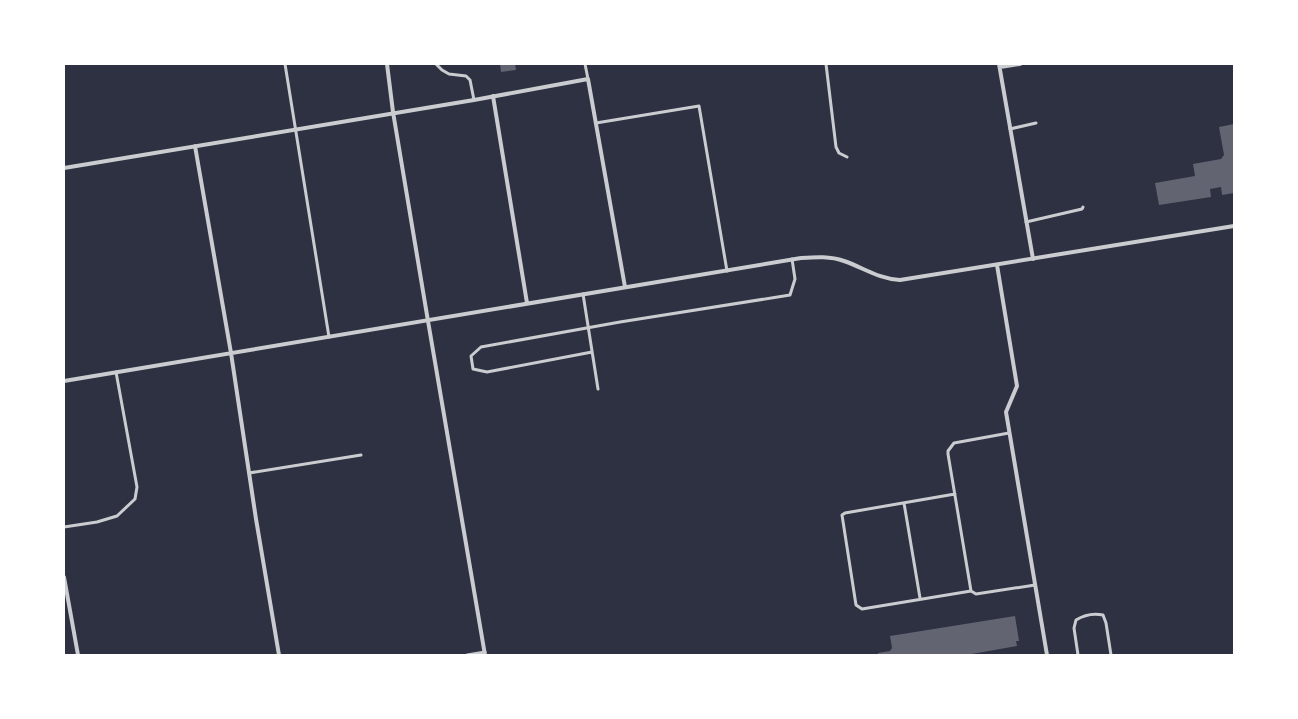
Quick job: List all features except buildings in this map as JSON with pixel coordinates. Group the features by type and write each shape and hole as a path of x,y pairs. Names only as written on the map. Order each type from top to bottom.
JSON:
{"street":[{"path":"387,64 393,112 485,654"},
{"path":"1020,64 999,66 1033,259"},
{"path":"64,168 393,112 474,100 588,79 625,287"},
{"path":"493,96 527,303"},
{"path":"195,146 231,353 279,655"},
{"path":"64,380 428,321 792,259 818,257 838,259 880,277 890,280 900,280 1234,226"},
{"path":"997,264 1017,386 1006,409 1009,433 1046,655"},
{"path":"64,578 78,655"}],"lane":[{"path":"285,64 329,337"},
{"path":"436,64 445,72 466,76 470,80 474,100"},
{"path":"585,64 588,79"},
{"path":"826,64 836,147 839,153 846,157"},
{"path":"596,123 699,106 727,271"},
{"path":"1010,128 1036,124"},
{"path":"1026,222 1082,209 1083,207"},
{"path":"592,352 487,372 473,369 471,356 481,347 790,295 795,279 792,259"},
{"path":"583,294 598,389"},
{"path":"64,527 97,522 117,516 134,499 137,487 116,372"},
{"path":"971,591 948,451 954,443 1009,433"},
{"path":"249,473 361,455"},
{"path":"955,494 845,513 842,515 856,606 862,609 920,598 971,591 976,594 1035,585"},
{"path":"904,503 920,598"},
{"path":"1078,655 1074,628 1076,620 1083,616 1096,614 1103,615 1106,623 1111,655"},
{"path":"468,655 485,654"}]}
